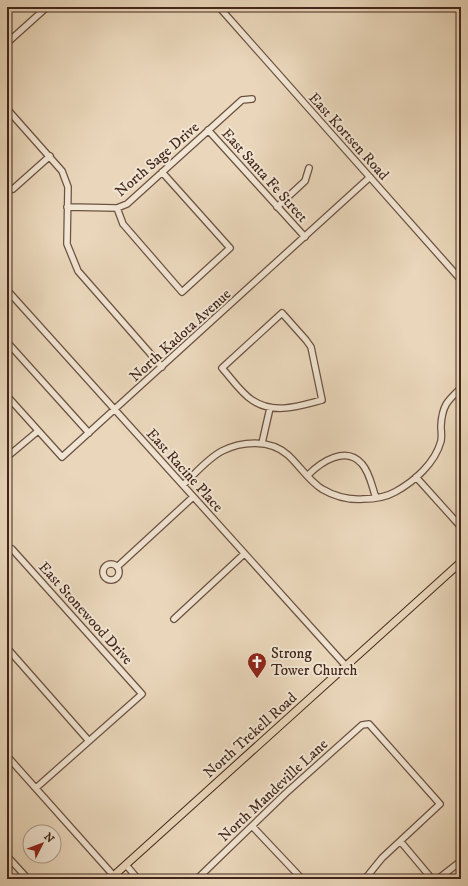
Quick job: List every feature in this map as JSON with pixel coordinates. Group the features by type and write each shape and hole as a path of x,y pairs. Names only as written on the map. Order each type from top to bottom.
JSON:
{"main road":[{"name":"North Trekell Road","path":"112,877 461,562"}],"street":[{"path":"7,43 47,7"},
{"name":"East Kortsen Road","path":"219,7 461,280"},
{"name":"North Sage Drive","path":"67,207 117,208 127,204 242,100 252,99"},
{"path":"7,109 62,171 68,187 67,244 78,271 162,367"},
{"name":"East Santa Fe Street","path":"208,130 304,237"},
{"path":"14,189 50,156"},
{"path":"278,207 305,181 308,168"},
{"path":"117,208 123,224 182,292 230,248 162,172"},
{"name":"North Kadota Avenue","path":"38,431 62,457 370,178"},
{"name":"East Racine Place","path":"7,290 346,666"},
{"path":"282,313 306,340 311,348 322,400 292,408 270,408 252,400 222,368 282,313"},
{"path":"7,342 89,433"},
{"path":"183,485 222,452 236,445 262,443 277,448 287,454 322,488 341,497 360,499 376,498 395,492 416,477 433,461 441,440 442,411 451,396 461,388"},
{"path":"7,396 38,431 7,458"},
{"path":"262,443 270,408"},
{"path":"308,475 318,465 328,459 347,455 355,458 363,464 376,498"},
{"path":"416,477 461,527"},
{"path":"117,567 193,497"},
{"name":"East Stonewood Drive","path":"9,551 142,694 89,741"},
{"path":"174,619 244,554"},
{"path":"7,648 89,741 36,788"},
{"name":"North Mandeville Lane","path":"199,878 252,826 362,725 369,724 440,804 401,842"},
{"path":"7,756 112,877"},
{"path":"252,826 302,879"},
{"path":"365,879 382,858 401,842 432,879"},
{"path":"7,856 28,879"},
{"path":"438,879 461,861"},
{"path":"126,865 138,879"}],"place":[{"name":"Strong Tower Church","path":"257,679"}]}
